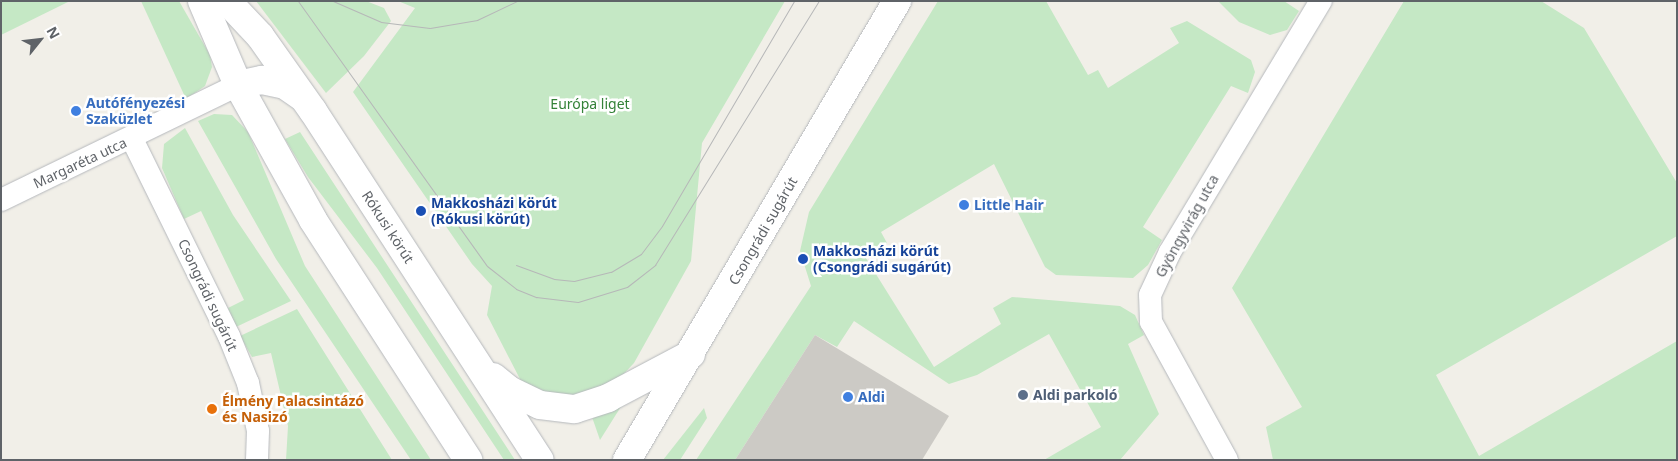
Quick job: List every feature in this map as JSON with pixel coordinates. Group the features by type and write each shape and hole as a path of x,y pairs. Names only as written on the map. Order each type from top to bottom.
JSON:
{"main road":[{"path":"202,1 238,85 338,262 468,460"},
{"name":"Rókusi körút","path":"227,1 260,36 305,99 540,460"},
{"name":"Csongrádi sugárút","path":"628,460 897,1"},
{"path":"238,85 251,72 259,55 260,36"},
{"path":"238,85 262,80 285,85 305,99"},
{"path":"476,361 524,399 540,405 576,409 608,398 691,353"},
{"path":"435,410 454,460"}],"street":[{"name":"Gyöngyvirág utca","path":"1227,460 1151,322 1150,295 1174,244 1321,1"},
{"name":"Margaréta utca","path":"1,200 132,139 238,85"},
{"name":"Csongrádi sugárút","path":"132,139 242,367 258,431 257,460"}],"green space":[{"path":"1,1 70,1 1,35"},
{"path":"141,1 179,1 210,55 212,67 205,86 186,99"},
{"path":"256,1 366,1 384,8 391,21 364,56 326,93"},
{"name":"Európa liget","path":"398,1 785,1 702,143 691,261 634,363 616,382 593,394 556,397 521,381 487,315 492,286 472,264 353,92 415,8"},
{"path":"938,1 1046,1 1088,75 1098,70 1108,88 1179,43 1170,28 1187,21 1251,60 1255,72 1248,93 1231,86 1143,227 1162,240 1148,265 1133,278 1056,275 1045,267 994,164 881,232 887,243 864,255 934,367 1001,324 993,308 1012,297 1120,306 1135,315 1144,335 1128,344 1159,414 1120,460 1044,460 1101,427 1049,334 977,375 949,384 854,321 837,347 815,335 735,460 696,460 811,286 800,251 809,212"},
{"path":"1218,1 1284,1 1299,11 1287,30 1270,35 1239,22"},
{"path":"1404,1 1541,1 1584,28 1677,183 1677,236 1436,375 1479,456 1677,341 1677,460 1273,460 1266,427 1302,407 1232,288"},
{"path":"214,114 232,115 248,132 305,266 431,460 411,460 276,259 198,121"},
{"path":"185,128 233,215 291,301 236,327 228,308 244,300 201,211 184,219 162,168 164,144"},
{"path":"300,132 515,460 504,460 377,268 308,177 285,139"},
{"path":"297,309 392,460 286,460 288,426 271,353 252,357 240,336"},
{"path":"622,405 600,440 592,417"},
{"path":"704,408 707,418 680,460 663,460"}],"building":[{"name":"Aldi","path":"815,335 949,416 922,460 735,460"}],"tram line":[{"path":"298,1 487,266 516,289 536,297 578,302 627,287 655,265 819,1"},
{"path":"333,1 381,22 430,28 477,20 517,1"},
{"path":"516,265 554,279 574,281 611,272 641,254 662,226 794,1"}],"place":[{"name":"Autófényezési Szaküzlet","path":"76,111"},
{"name":"Little Hair","path":"964,205"},
{"name":"Makkosházi körút (Rókusi körút)","path":"421,211"},
{"name":"Makkosházi körút (Csongrádi sugárút)","path":"803,259"},
{"name":"Aldi parkoló","path":"1023,395"},
{"name":"Aldi","path":"848,397"},
{"name":"Élmény Palacsintázó és Nasizó","path":"212,409"}]}
